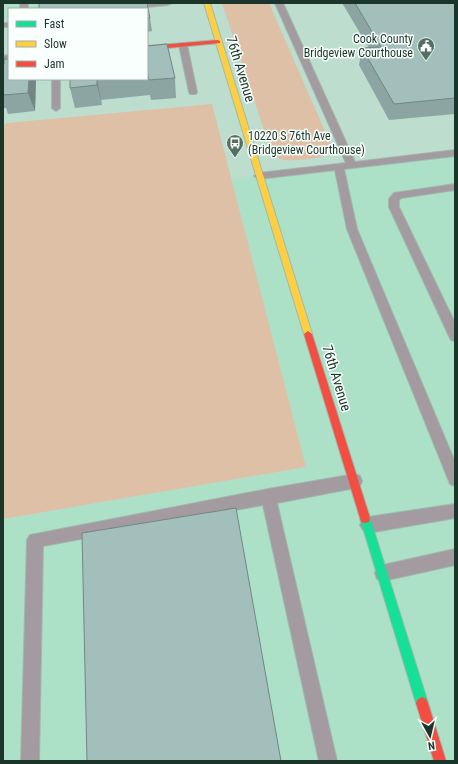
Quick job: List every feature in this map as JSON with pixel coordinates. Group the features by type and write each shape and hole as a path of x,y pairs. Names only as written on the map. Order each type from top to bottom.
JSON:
{"street":[{"name":"76th Avenue","path":"207,3 440,761"},
{"path":"148,48 218,42"}],"lane":[{"path":"110,8 168,3"},
{"path":"279,3 352,165"},
{"path":"183,45 193,92"},
{"path":"56,80 56,108"},
{"path":"259,176 455,153"},
{"path":"339,167 352,229 455,479"},
{"path":"455,187 398,195 394,199 394,207 455,336"},
{"path":"30,761 35,540 355,481"},
{"path":"268,496 328,761"},
{"path":"368,525 455,511"},
{"path":"383,573 455,557"}],"shaded area":[{"path":"5,3 185,3 139,8 8,8 8,18 4,19"},
{"path":"222,3 269,3 331,145 328,154 325,156 300,160 284,160 276,156 271,151"},
{"path":"212,104 306,467 3,519 3,125 7,123"},
{"path":"455,153 455,761 3,761 3,519 306,467 231,179"}],"building":[{"path":"39,3 147,3 148,8 39,8"},
{"name":"Cook County Bridgeview Courthouse","path":"355,3 455,3 455,98 394,104 362,48 381,47"},
{"path":"167,44 175,78 149,80 148,46"},
{"path":"4,59 8,59 8,80 29,80 28,93 3,95"},
{"path":"70,80 97,80 97,85 70,88"},
{"path":"236,508 281,761 87,761 82,533"}],"traffic: fast":[{"path":"365,518 422,703"}],"traffic: slow":[{"path":"207,3 308,334"}],"traffic: jam":[{"path":"148,48 218,42"},
{"path":"308,334 365,518"},
{"path":"422,703 440,761"}],"place":[{"name":"Cook County Bridgeview Courthouse","path":"426,61"},
{"name":"10220 S 76th Ave (Bridgeview Courthouse)","path":"235,158"}]}
